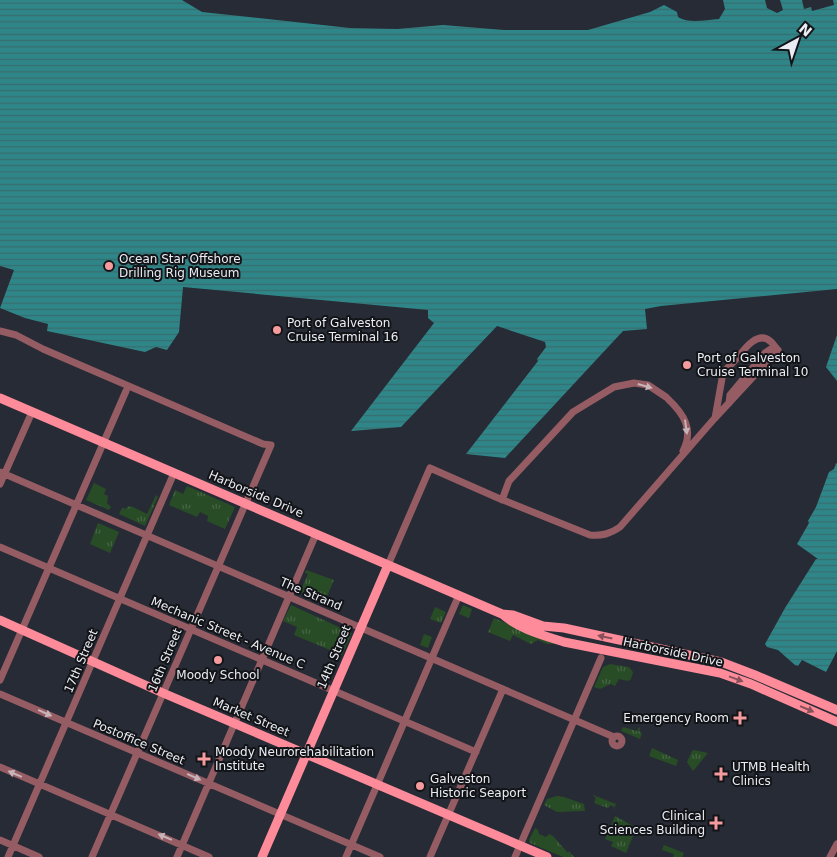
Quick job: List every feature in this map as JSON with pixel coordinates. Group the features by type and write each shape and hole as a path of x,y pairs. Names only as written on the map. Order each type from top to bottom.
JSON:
{"main road":[{"name":"Harborside Drive","path":"0,398 459,595 502,614 511,622 542,635 564,642 720,673 837,722"},
{"name":"14th Street","path":"262,857 388,565"},
{"name":"Harborside Drive","path":"502,614 513,615 543,626 564,628 721,662 837,710"},
{"name":"Market Street","path":"0,620 164,693 548,857"},
{"path":"664,663 668,650"},
{"path":"720,673 721,662"},
{"path":"782,698 785,688"}],"street":[{"name":"16th Street","path":"0,331 16,335 43,349 263,444 271,445 92,857"},
{"path":"679,460 687,443 684,416 667,398 648,385 634,383 614,387 573,412 509,481 502,500 590,535 601,536 611,533 620,527 679,460 714,419 735,399 776,348 769,340 762,338 752,341 723,373 714,419"},
{"path":"0,680 126,391"},
{"path":"0,484 2,473 32,412"},
{"name":"14th Street","path":"388,565 430,468 502,500"},
{"name":"The Strand","path":"2,473 614,737"},
{"name":"17th Street","path":"8,857 174,473"},
{"path":"177,857 316,534"},
{"name":"Mechanic Street - Avenue C","path":"0,547 476,752"},
{"path":"346,857 459,595"},
{"path":"515,857 601,658"},
{"path":"430,857 503,689"},
{"name":"Postoffice Street","path":"0,694 380,857"},
{"path":"0,767 209,857"},
{"path":"0,840 39,857"},
{"path":"830,857 837,844"}],"green space":[{"path":"94,483 106,489 104,494 108,496 107,503 111,507 109,510 86,500"},
{"path":"187,486 235,507 225,529 207,521 208,516 200,512 197,517 169,505 175,490 183,494"},
{"path":"156,495 158,497 145,526 119,514 122,508 126,509 128,506 131,506 147,514"},
{"path":"98,523 119,532 110,553 90,544"},
{"path":"306,570 334,580 324,603 300,592 308,574 305,573"},
{"path":"291,605 352,633 342,655 294,635 297,627 283,621"},
{"path":"463,605 472,609 469,618 459,614"},
{"path":"435,607 446,612 441,623 430,619"},
{"path":"494,618 556,644 547,644 538,640 531,644 513,635 510,641 488,632"},
{"path":"424,634 432,637 428,648 420,645"},
{"path":"610,664 629,667 633,672 631,679 628,681 619,679 615,686 611,684 600,689 594,687 603,667"},
{"path":"623,727 637,731 639,727 639,731 642,733 640,739 621,731"},
{"path":"652,748 678,760 676,766 649,756"},
{"path":"694,750 708,753 693,771 687,762"},
{"path":"593,795 616,804 613,811 614,807 610,805 608,808 594,803 596,798"},
{"path":"557,796 584,804 585,811 557,812 544,805 547,799"},
{"path":"615,816 633,826 635,831 626,853 611,846 613,842 605,839"},
{"path":"535,828 539,834 546,837 549,834 553,836 574,857 563,857 530,843 529,840"},
{"path":"664,845 684,853 682,857 673,857 674,854 662,850"}],"shaded area":[{"path":"0,0 182,0 202,12 350,28 397,29 443,25 504,30 588,30 650,12 664,5 677,12 678,17 682,19 698,21 719,19 725,9 723,0 765,0 767,8 777,13 783,10 780,0 802,0 804,9 811,7 812,11 834,5 833,0 837,0 837,289 645,309 647,329 623,331 505,458 466,454 538,361 537,359 546,347 545,342 497,326 401,427 351,431 434,323 428,318 428,310 183,287 179,332 167,350 156,347 145,352 47,331 48,324 25,318 0,308 14,270 0,266"},
{"path":"837,335 837,381 826,367"},
{"path":"836,463 837,651 826,672 802,660 798,666 795,665 778,650 767,647 765,644 785,608 816,559 818,559 797,544 809,523 808,521 816,507 829,472 834,469"}],"place":[{"name":"Ocean Star Offshore Drilling Rig Museum","path":"109,266"},
{"name":"Port of Galveston Cruise Terminal 16","path":"277,330"},
{"name":"Port of Galveston Cruise Terminal 10","path":"687,365"},
{"name":"Moody School","path":"218,660"},
{"name":"Emergency Room","path":"740,718"},
{"name":"Moody Neurorehabilitation Institute","path":"204,759"},
{"name":"UTMB Health Clinics","path":"721,774"},
{"name":"Galveston Historic Seaport","path":"420,786"},
{"name":"Clinical Sciences Building","path":"716,823"}]}
